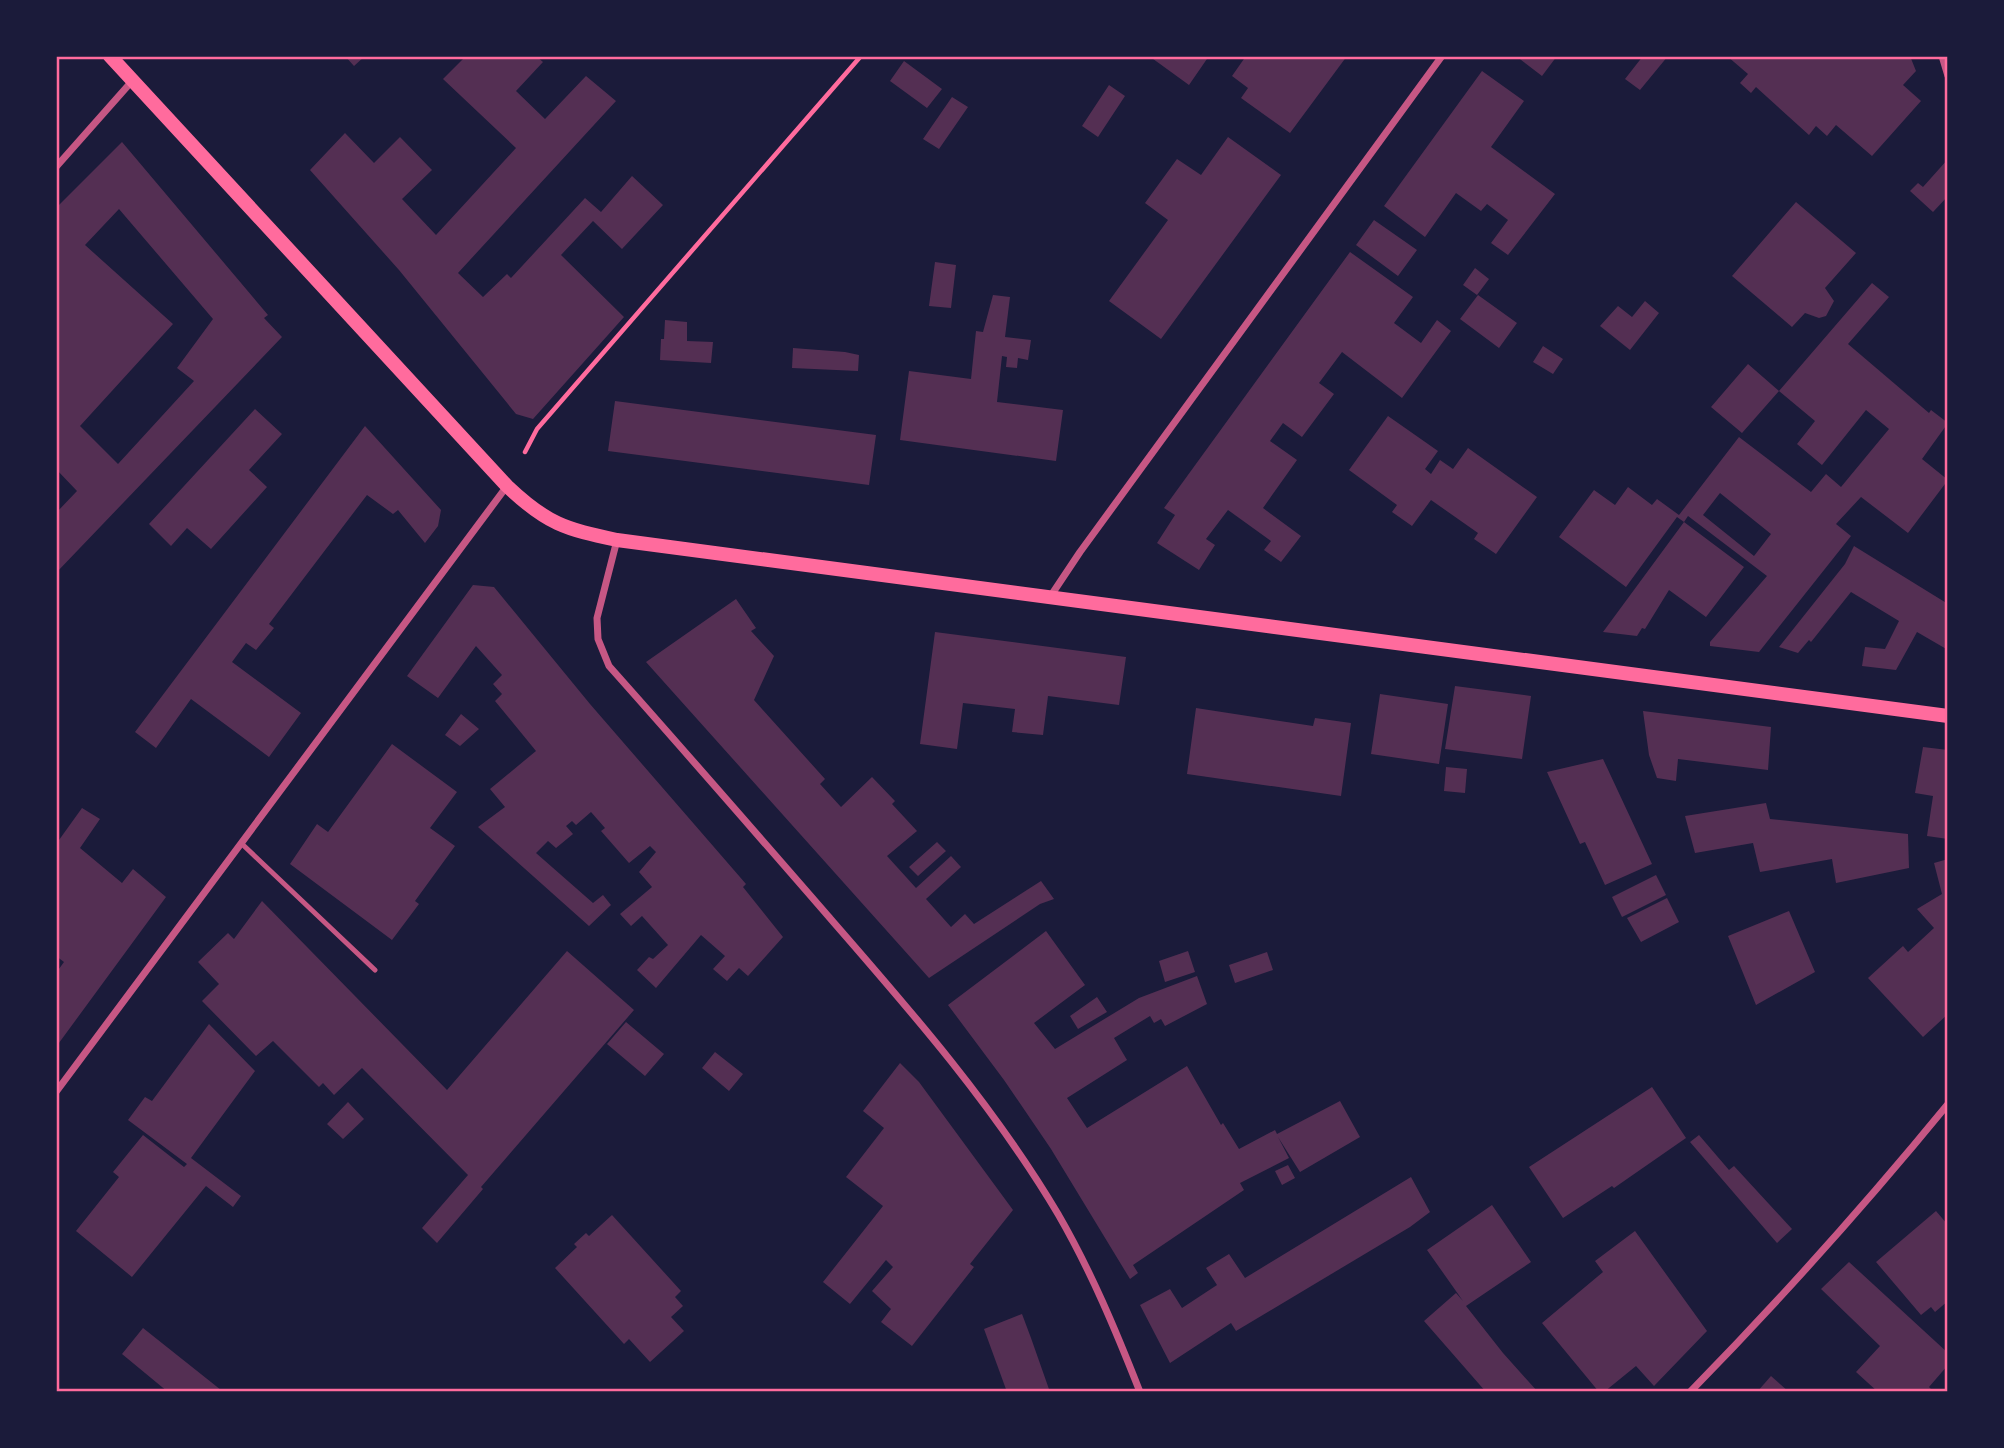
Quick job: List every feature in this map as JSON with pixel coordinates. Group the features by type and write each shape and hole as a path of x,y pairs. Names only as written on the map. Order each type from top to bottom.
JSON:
{"main road":[{"path":"110,56 507,486 539,514 556,524 617,540 1948,716"}],"street":[{"path":"1050,598 1080,552 1442,56"},
{"path":"1942,56 1948,76"},
{"path":"56,167 132,80"},
{"path":"56,1092 507,486"},
{"path":"617,540 597,618 598,639 610,666 899,998 1006,1135 1058,1215 1089,1273 1140,1392"},
{"path":"1690,1392 1751,1329 1899,1164 1948,1104"}],"lane":[{"path":"241,843 375,970"}],"path":[{"path":"507,486 537,429 861,56"}],"building":[{"path":"345,56 365,56 354,66"},
{"path":"466,56 536,56 543,62 516,91 545,119 586,76 616,101 458,273 483,297 507,274 511,278 585,198 601,212 632,176 663,205 622,249 593,221 561,255 624,317 533,419 516,414 399,270 310,170 345,133 374,163 400,137 432,170 402,199 436,235 516,148 443,79"},
{"path":"1149,56 1209,56 1189,85"},
{"path":"1246,56 1347,56 1290,133 1241,98 1248,88 1232,76"},
{"path":"1516,56 1557,56 1542,76"},
{"path":"1643,56 1668,56 1640,90 1625,79"},
{"path":"1727,56 1910,56 1916,71 1903,85 1921,101 1872,156 1836,125 1827,136 1816,126 1809,135 1756,87 1751,93 1740,83 1748,74"},
{"path":"904,61 942,89 927,108 890,81"},
{"path":"1482,71 1524,101 1491,147 1555,194 1508,255 1491,243 1508,220 1487,204 1481,211 1456,193 1425,237 1384,206"},
{"path":"1109,85 1125,96 1098,137 1082,126"},
{"path":"952,97 968,107 939,149 923,139"},
{"path":"1228,137 1281,175 1161,339 1109,301 1168,220 1145,203 1177,159 1201,175"},
{"path":"122,142 268,315 264,318 282,337 56,573 56,535 59,532 56,529 56,513 77,491 56,469 56,208","holes":["119,209 213,319 177,368 194,381 118,464 80,426 173,324 85,245"]},
{"path":"1948,159 1948,196 1933,212 1910,191 1918,183 1923,187"},
{"path":"1796,202 1856,253 1825,288 1834,301 1826,316 1819,318 1805,313 1792,327 1732,276"},
{"path":"1374,220 1417,250 1398,276 1356,245"},
{"path":"1350,252 1413,297 1394,323 1421,343 1437,320 1451,331 1402,398 1342,352 1319,383 1334,394 1302,437 1283,423 1270,441 1297,460 1263,508 1301,536 1281,562 1264,550 1271,541 1228,510 1206,539 1215,545 1199,570 1157,543 1175,515 1164,508"},
{"path":"935,262 956,265 951,308 929,306"},
{"path":"1475,268 1489,279 1477,295 1463,285"},
{"path":"1872,283 1889,297 1848,344 1929,413 1931,410 1948,423 1922,459 1948,480 1908,533 1861,497 1836,524 1851,536 1759,652 1710,646 1710,642 1767,576 1688,516 1684,522 1677,517 1626,587 1559,537 1594,490 1615,505 1628,487 1652,505 1657,499 1679,515 1739,437 1811,492 1826,474 1841,487 1889,429 1866,410 1822,465 1797,444 1815,421 1779,391","holes":["1720,493 1771,534 1754,556 1703,515"]},
{"path":"993,295 1010,297 1005,337 1031,340 1028,360 1018,358 1017,368 1006,367 1007,357 1002,356 997,402 1063,410 1056,461 900,440 909,371 971,379 976,331 983,332"},
{"path":"1478,295 1517,323 1499,348 1460,319"},
{"path":"1645,301 1659,313 1630,350 1600,326 1618,306 1632,317"},
{"path":"665,320 687,322 687,341 713,342 711,363 660,360"},
{"path":"1543,346 1563,359 1553,374 1533,362"},
{"path":"793,348 859,355 858,371 792,368"},
{"path":"1748,364 1779,391 1742,433 1711,407"},
{"path":"615,401 876,435 869,485 608,451"},
{"path":"255,409 282,434 249,470 267,487 211,549 187,528 171,546 149,524"},
{"path":"1388,416 1438,451 1425,469 1431,474 1440,460 1453,469 1468,448 1537,497 1496,554 1474,539 1478,533 1431,500 1412,526 1392,512 1397,505 1349,470"},
{"path":"365,426 441,510 438,526 425,543 398,510 393,514 367,495 269,624 274,628 256,650 246,643 232,662 301,713 269,757 191,699 156,748 135,732"},
{"path":"1684,522 1744,567 1706,617 1669,590 1645,629 1642,628 1637,636 1603,632"},
{"path":"1854,546 1948,604 1948,650 1917,632 1896,670 1862,666 1865,647 1885,649 1899,621 1851,592 1811,642 1809,640 1798,653 1779,647 1845,564"},
{"path":"473,585 494,587 590,704 746,884 743,887 783,937 748,976 739,968 727,981 713,969 725,956 701,935 656,988 637,970 649,957 653,959 668,945 642,916 631,926 620,914 652,887 639,872 656,852 650,846 629,863 601,831 605,828 591,812 576,825 572,821 566,826 573,834 556,848 548,841 536,853 593,903 603,895 611,905 589,926 478,827 505,807 490,789 536,751 495,701 502,694 493,684 502,675 476,646 438,698 407,676"},
{"path":"736,599 756,628 751,631 774,656 754,700 825,779 820,784 841,807 872,777 895,801 892,804 917,831 887,856 916,888 951,856 961,867 926,899 951,927 965,914 974,924 1041,881 1054,899 1040,904 929,978 646,662"},
{"path":"935,632 1126,657 1119,705 1048,696 1043,735 1012,732 1015,709 963,703 957,749 920,744"},
{"path":"1455,686 1531,696 1522,759 1445,749"},
{"path":"1380,694 1448,704 1439,764 1371,754"},
{"path":"1196,708 1313,726 1315,718 1351,723 1341,796 1187,774"},
{"path":"1643,711 1771,727 1768,770 1678,759 1676,781 1657,778 1649,755"},
{"path":"461,714 479,729 460,746 445,735"},
{"path":"392,744 457,792 430,828 455,846 415,901 419,904 392,940 290,864 317,824 328,832"},
{"path":"1923,747 1948,750 1948,839 1927,836 1933,796 1915,793"},
{"path":"1603,759 1652,864 1605,885 1585,842 1580,844 1547,772"},
{"path":"1446,767 1467,769 1465,793 1444,791"},
{"path":"1766,803 1770,819 1908,834 1909,868 1836,883 1832,859 1760,872 1753,843 1695,853 1685,816"},
{"path":"82,808 100,819 80,848 122,883 133,869 166,897 56,1047 56,973 64,962 56,956 56,837 59,840"},
{"path":"937,842 946,851 918,876 909,867"},
{"path":"1948,859 1948,1014 1923,1037 1868,978 1903,946 1908,952 1934,928 1917,909 1942,894 1934,863"},
{"path":"1656,875 1666,895 1622,917 1612,897"},
{"path":"1667,898 1679,922 1641,942 1627,918"},
{"path":"262,901 447,1090 567,951 634,1010 481,1187 483,1189 437,1243 422,1228 468,1175 362,1068 334,1095 323,1083 319,1087 273,1041 256,1056 202,1001 219,984 198,962 228,933 234,939"},
{"path":"1789,911 1815,972 1756,1005 1728,936"},
{"path":"1046,931 1085,985 1034,1023 1055,1049 1139,998 1197,976 1207,1004 1165,1026 1161,1019 1154,1023 1150,1016 1114,1038 1127,1060 1067,1098 1087,1128 1187,1066 1221,1125 1223,1123 1239,1149 1275,1130 1277,1134 1340,1101 1360,1137 1300,1172 1278,1137 1289,1158 1240,1183 1244,1190 1133,1265 1138,1273 1130,1279 1051,1149 948,1005"},
{"path":"1188,951 1195,972 1165,982 1159,961"},
{"path":"1267,952 1273,970 1235,983 1229,965"},
{"path":"1097,997 1107,1012 1078,1029 1070,1016"},
{"path":"626,1022 664,1054 645,1076 607,1044"},
{"path":"209,1024 255,1071 191,1158 241,1196 233,1207 206,1186 132,1277 76,1231 119,1177 113,1172 143,1135 184,1167 187,1164 128,1120 145,1097 152,1101"},
{"path":"715,1052 743,1074 729,1091 702,1068"},
{"path":"900,1063 919,1082 1013,1210 970,1264 974,1267 912,1346 881,1322 891,1309 872,1291 893,1267 886,1260 850,1304 823,1282 883,1206 846,1177 884,1128 863,1111"},
{"path":"1652,1087 1686,1138 1614,1188 1612,1186 1563,1218 1529,1167"},
{"path":"348,1102 364,1119 343,1139 327,1124"},
{"path":"1699,1135 1729,1170 1734,1166 1792,1229 1777,1243 1690,1142"},
{"path":"1288,1165 1295,1178 1282,1185 1275,1171"},
{"path":"1411,1177 1430,1212 1410,1227 1236,1331 1231,1323 1170,1363 1140,1305 1170,1289 1182,1308 1217,1285 1206,1268 1229,1254 1245,1278"},
{"path":"1492,1205 1531,1262 1466,1306 1538,1392 1486,1392 1424,1321 1456,1293 1463,1301 1427,1250"},
{"path":"1936,1211 1948,1225 1948,1301 1935,1312 1931,1307 1921,1315 1876,1262"},
{"path":"612,1215 681,1291 675,1297 683,1306 671,1317 684,1331 650,1362 629,1339 624,1344 555,1268 577,1247 574,1244 586,1233 589,1236"},
{"path":"1635,1231 1707,1331 1654,1386 1636,1366 1604,1392 1599,1392 1542,1323 1603,1272 1595,1261"},
{"path":"1849,1262 1948,1353 1948,1365 1929,1387 1934,1392 1878,1392 1856,1372 1880,1346 1821,1289"},
{"path":"1022,1314 1050,1392 1007,1392 984,1329"},
{"path":"143,1328 221,1390 168,1392 122,1354"},
{"path":"1771,1376 1789,1392 1757,1392"}]}
